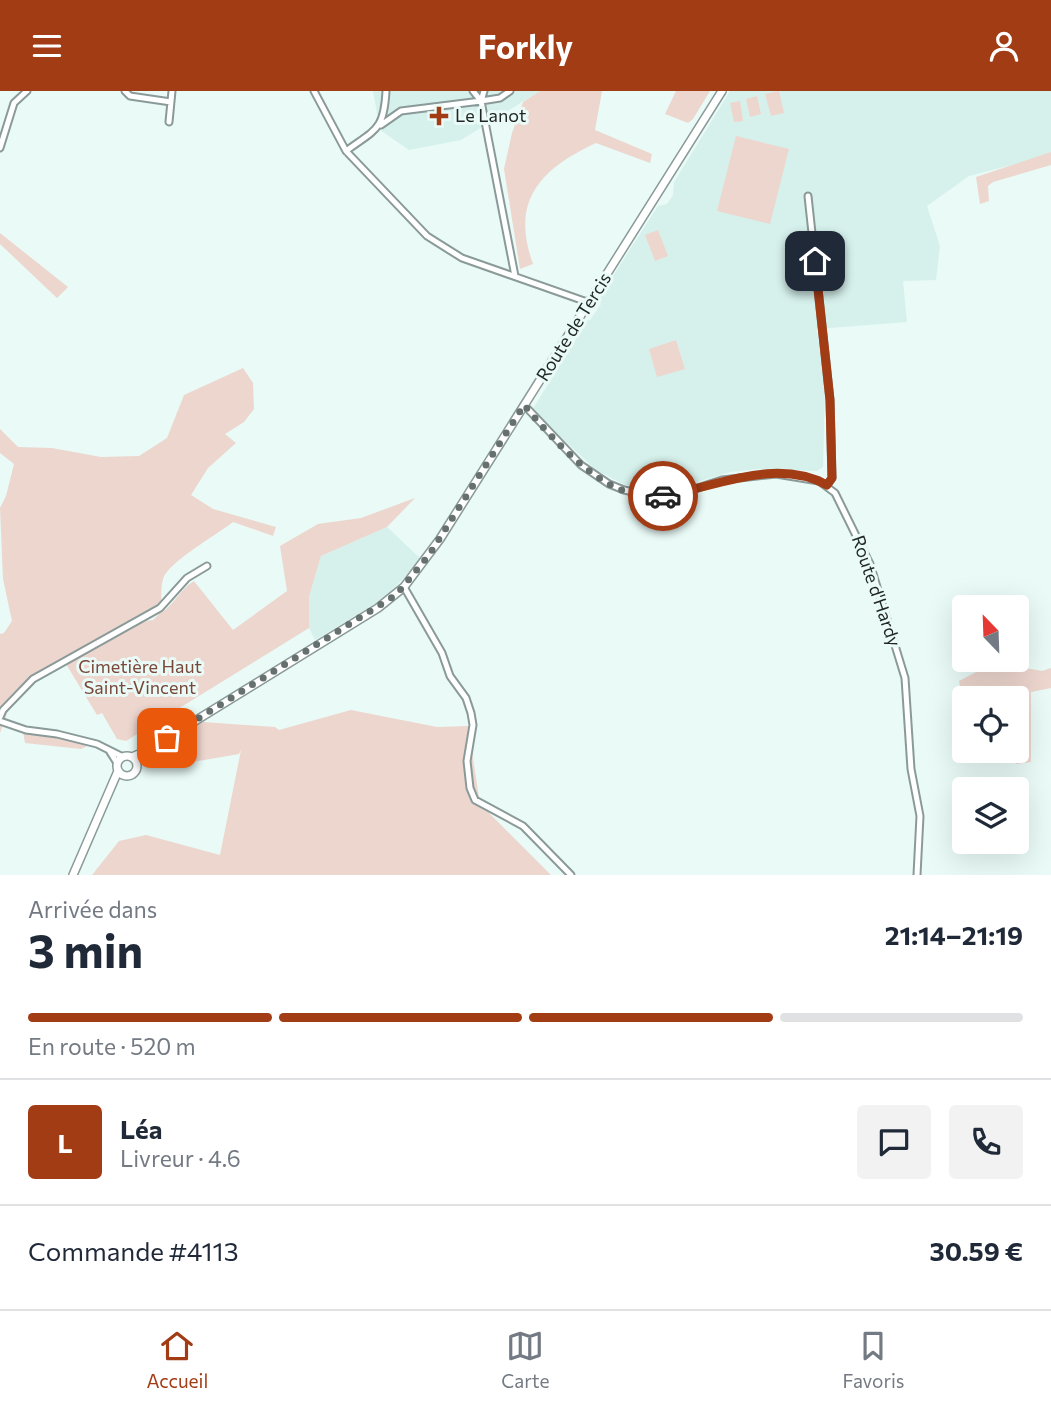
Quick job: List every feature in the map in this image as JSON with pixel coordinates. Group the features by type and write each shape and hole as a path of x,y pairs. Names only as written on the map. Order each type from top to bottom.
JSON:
{"main road":[{"name":"Route de Tercis","path":"125,765 378,608 404,587 429,555 722,91"},
{"path":"73,875 112,784 125,765"}],"street":[{"path":"0,148 14,103 27,91"},
{"path":"125,91 130,96 171,102"},
{"path":"169,122 172,91"},
{"path":"314,91 346,151 427,236 462,258 590,303"},
{"path":"381,125 386,91"},
{"path":"473,91 481,101 515,276"},
{"path":"481,101 484,91"},
{"path":"346,151 401,111 500,98 510,91"},
{"path":"524,405 582,465 609,484 624,490 657,497 685,492 731,478 776,474 810,478 827,485 832,478 830,400 808,196"},
{"name":"Route d'Hardy","path":"827,485 841,502 870,564 905,678 911,768 920,816 917,875"},
{"path":"125,765 110,751 97,744 26,730 0,719 33,679 160,608 187,578 207,566"},
{"path":"404,587 442,653 450,677 466,698 473,725 467,761 470,788 475,800 523,827 571,875"}],"shaded area":[{"name":"Le Lanot","path":"373,91 540,91 461,140 409,150 380,130"},
{"path":"730,91 1051,91 1051,155 969,176 927,206 940,246 936,280 903,281 907,322 817,329 825,391 823,467 817,471 760,469 730,472 659,490 625,485 596,470 532,410 588,320 601,304 598,299 658,206 667,204 673,195 674,182"},
{"path":"387,527 421,559 386,597 315,640 309,628 309,597 321,556"}],"green space":[{"path":"540,91 602,91 595,130 652,154 650,163 596,143 559,164 545,176 528,205 525,222 533,264 520,269 504,169 512,133 523,102"},
{"path":"676,91 710,91 688,123 665,114"},
{"path":"779,91 784,113 771,116 765,94"},
{"path":"757,96 761,114 750,117 746,99"},
{"path":"740,101 743,121 734,122 730,103"},
{"path":"736,136 789,149 770,224 717,211"},
{"path":"1051,152 1051,165 993,182 988,186 989,201 980,204 976,177"},
{"path":"658,230 668,256 655,261 645,235"},
{"path":"0,233 68,287 57,298 0,244"},
{"path":"676,340 685,369 657,377 649,349"},
{"name":"Cimetière Haut Saint-Vincent","path":"243,368 253,383 254,409 244,422 225,434 236,443 208,468 191,495 213,509 276,527 273,536 233,522 183,557 167,572 162,583 161,613 194,581 233,630 287,591 280,546 318,524 361,518 415,498 387,527 321,556 309,597 309,628 126,741 117,739 102,713 97,715 66,664 122,631 153,620 159,614 141,617 33,679 11,702 0,733 0,634 4,633 12,621 3,579 0,508 14,464 0,453 0,429 18,447 52,448 101,457 139,456 167,438 184,395"},
{"path":"1051,668 1051,688 1031,692 1031,762 1029,686 960,686 959,681 976,672 1029,672 1029,669 1042,671"},
{"path":"351,710 437,727 468,726 480,804 551,875 92,875 119,841 146,835 220,855 241,750 239,754 175,765 144,764 144,758 174,736 203,722 275,727 279,730"},
{"path":"23,732 47,732 84,742 87,746 81,749 25,743"}],"way so far":[{"path":"167,738 396,595 429,555 524,405 563,447 595,476 624,490 663,496"}],"place":[{"name":"Le Lanot","path":"439,116"}],"route":[{"path":"663,496 722,480 758,475 797,476 827,485 830,483 830,400 815,261"}]}
